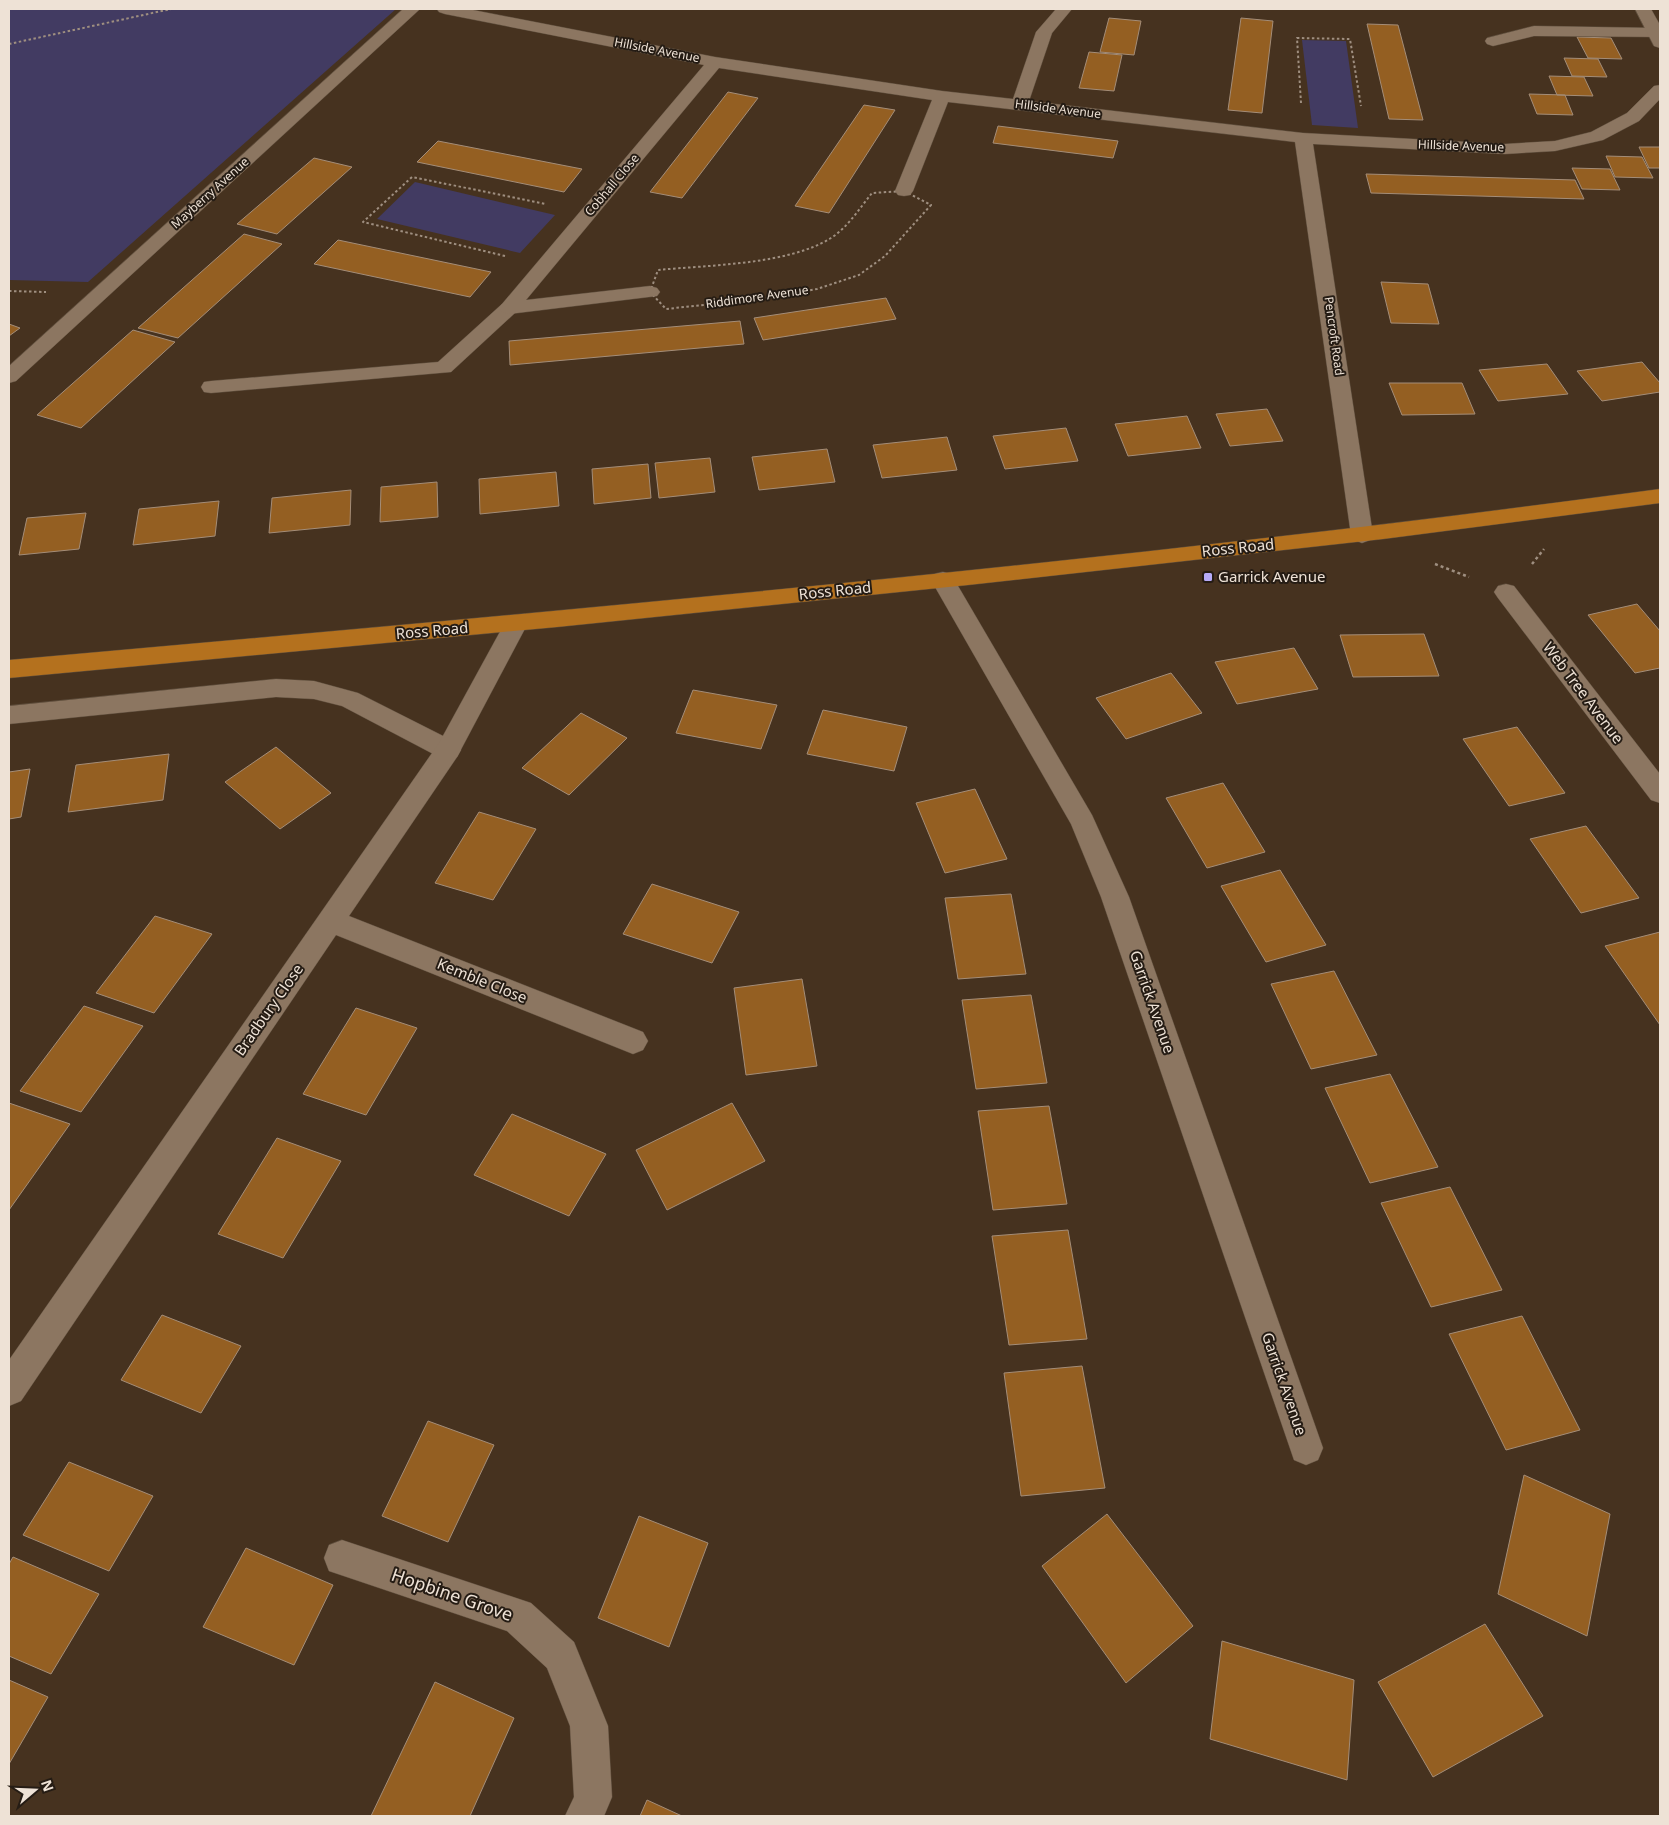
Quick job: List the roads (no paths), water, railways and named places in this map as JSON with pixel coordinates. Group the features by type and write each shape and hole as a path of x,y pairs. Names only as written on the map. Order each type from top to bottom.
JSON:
{"highway":[{"name":"Ross Road","path":"9,669 516,623 943,580 1362,535 1660,496"}],"street":[{"name":"Mayberry Avenue","path":"9,377 412,9"},
{"name":"Hillside Avenue","path":"444,9 715,62 942,96 1303,138 1505,149 1555,146 1597,136 1619,125 1633,117 1660,90"},
{"path":"1020,104 1044,32 1064,9"},
{"path":"1643,9 1659,38"},
{"path":"1493,41 1534,31 1659,38"},
{"name":"Cobhall Close","path":"211,387 444,368 509,308 715,62"},
{"path":"904,191 942,96"},
{"name":"Pencroft Road","path":"1303,138 1362,535"},
{"path":"509,308 650,292"},
{"name":"Garrick Avenue","path":"943,580 1083,822 1115,897 1306,1448"},
{"name":"Web Tree Avenue","path":"1506,592 1660,793"},
{"name":"Bradbury Close","path":"9,1389 448,750 516,623"},
{"path":"9,715 276,688 314,690 349,698 448,750"},
{"name":"Kemble Close","path":"331,921 633,1041"},
{"name":"Hopbine Grove","path":"342,1558 518,1616 561,1655 590,1726 593,1797 585,1816"}],"place":[{"name":"Garrick Avenue","path":"1208,577"}]}
